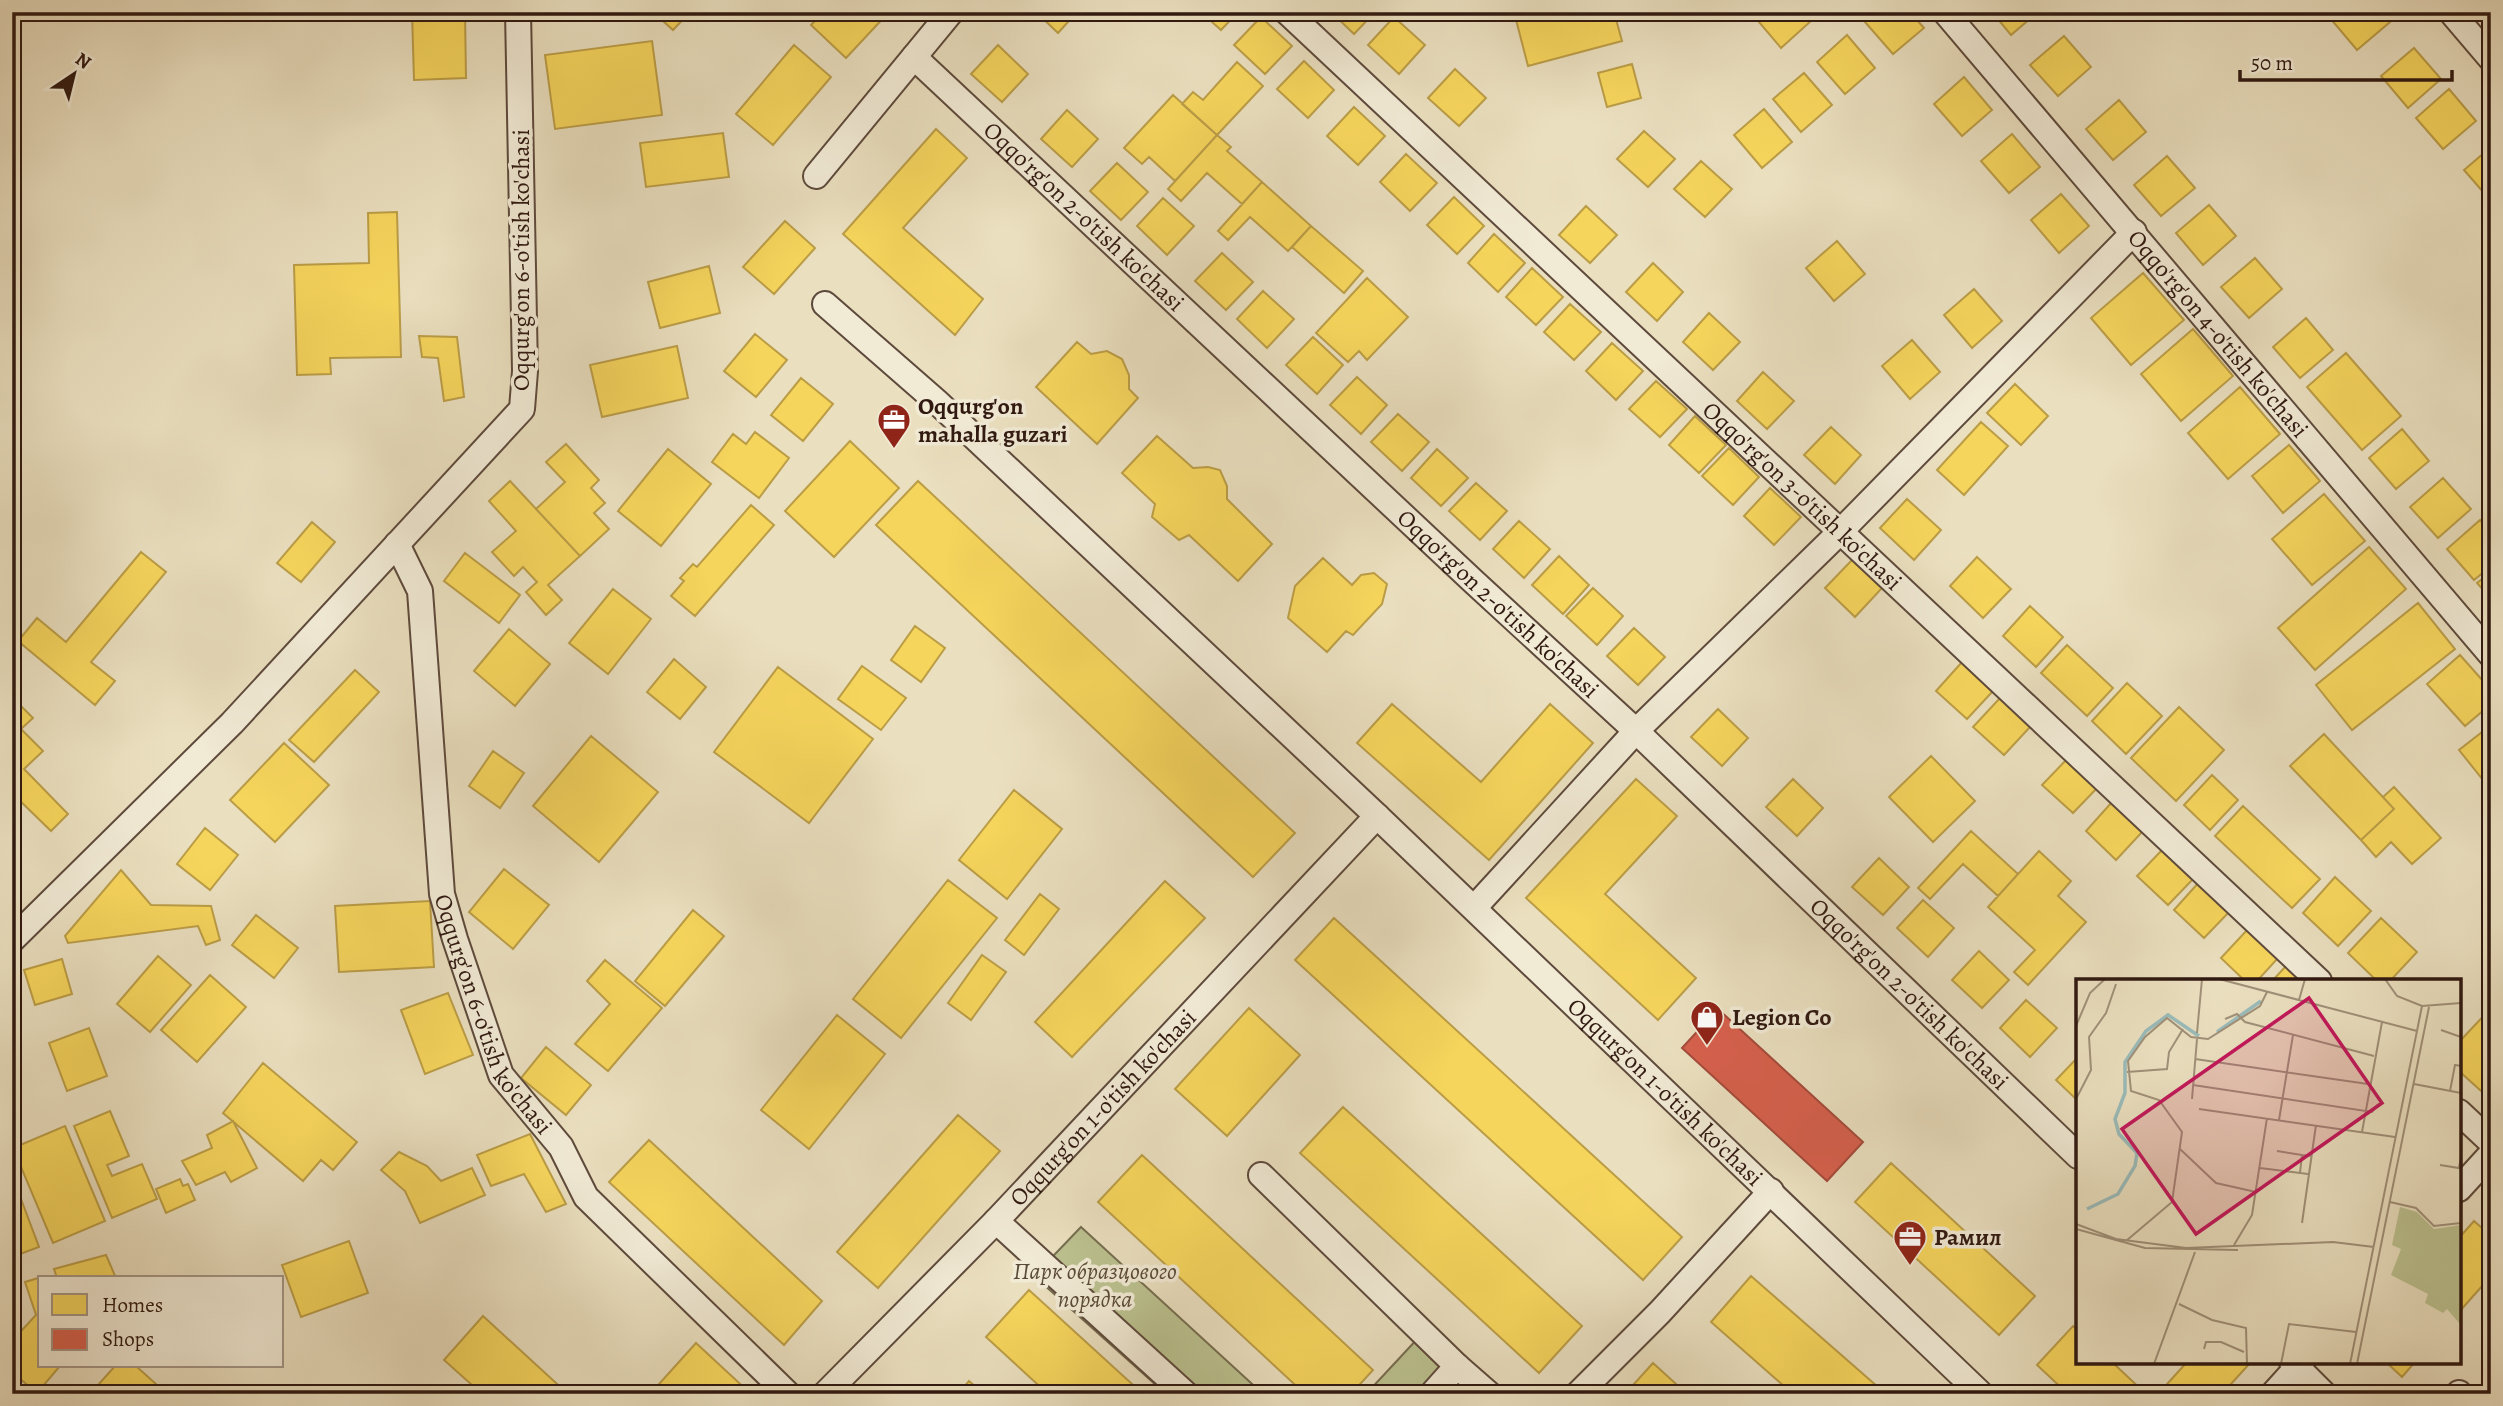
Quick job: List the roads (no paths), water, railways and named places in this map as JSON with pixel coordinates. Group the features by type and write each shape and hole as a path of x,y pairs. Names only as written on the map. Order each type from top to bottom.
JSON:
{"street":[{"name":"Oqqurg'on 6-o'tish ko'chasi","path":"12,940 232,723 522,409 525,370 518,12"},
{"path":"816,176 951,12"},
{"name":"Oqqo'rg'on 3-o'tish ko'chasi","path":"1287,12 2317,979"},
{"name":"Oqqo'rg'on 4-o'tish ko'chasi","path":"1945,12 2491,655"},
{"path":"2451,12 2491,59"},
{"name":"Oqqo'rg'on 2-o'tish ko'chasi","path":"914,57 1636,732 2076,1154"},
{"path":"1474,908 1636,732 1840,532 2134,232"},
{"name":"Oqqurg'on 1-o'tish ko'chasi","path":"825,304 936,401 1377,816 1981,1394"},
{"name":"Oqqurg'on 6-o'tish ko'chasi","path":"397,544 420,591 442,894 454,939 501,1075 561,1147 586,1197 788,1394"},
{"name":"Oqqurg'on 1-o'tish ko'chasi","path":"825,1394 996,1221 1377,816"},
{"path":"2461,1114 2491,1142"},
{"path":"2461,1187 2491,1154"},
{"path":"1261,1175 1489,1394"},
{"name":"Oqqurg'on 1-o'tish ko'chasi","path":"1578,1394 1660,1312 1771,1191"},
{"path":"996,1221 1186,1394"},
{"path":"2273,1394 2297,1364 2324,1394"},
{"path":"1432,1394 1457,1366"}],"place":[{"name":"Oqqurg'on mahalla guzari","path":"894,450"},
{"name":"Legion Co","path":"1707,1047"},
{"name":"Рамил","path":"1910,1267"}],"park label":[{"name":"Парк образцового порядка","path":"1095,1285"}]}
